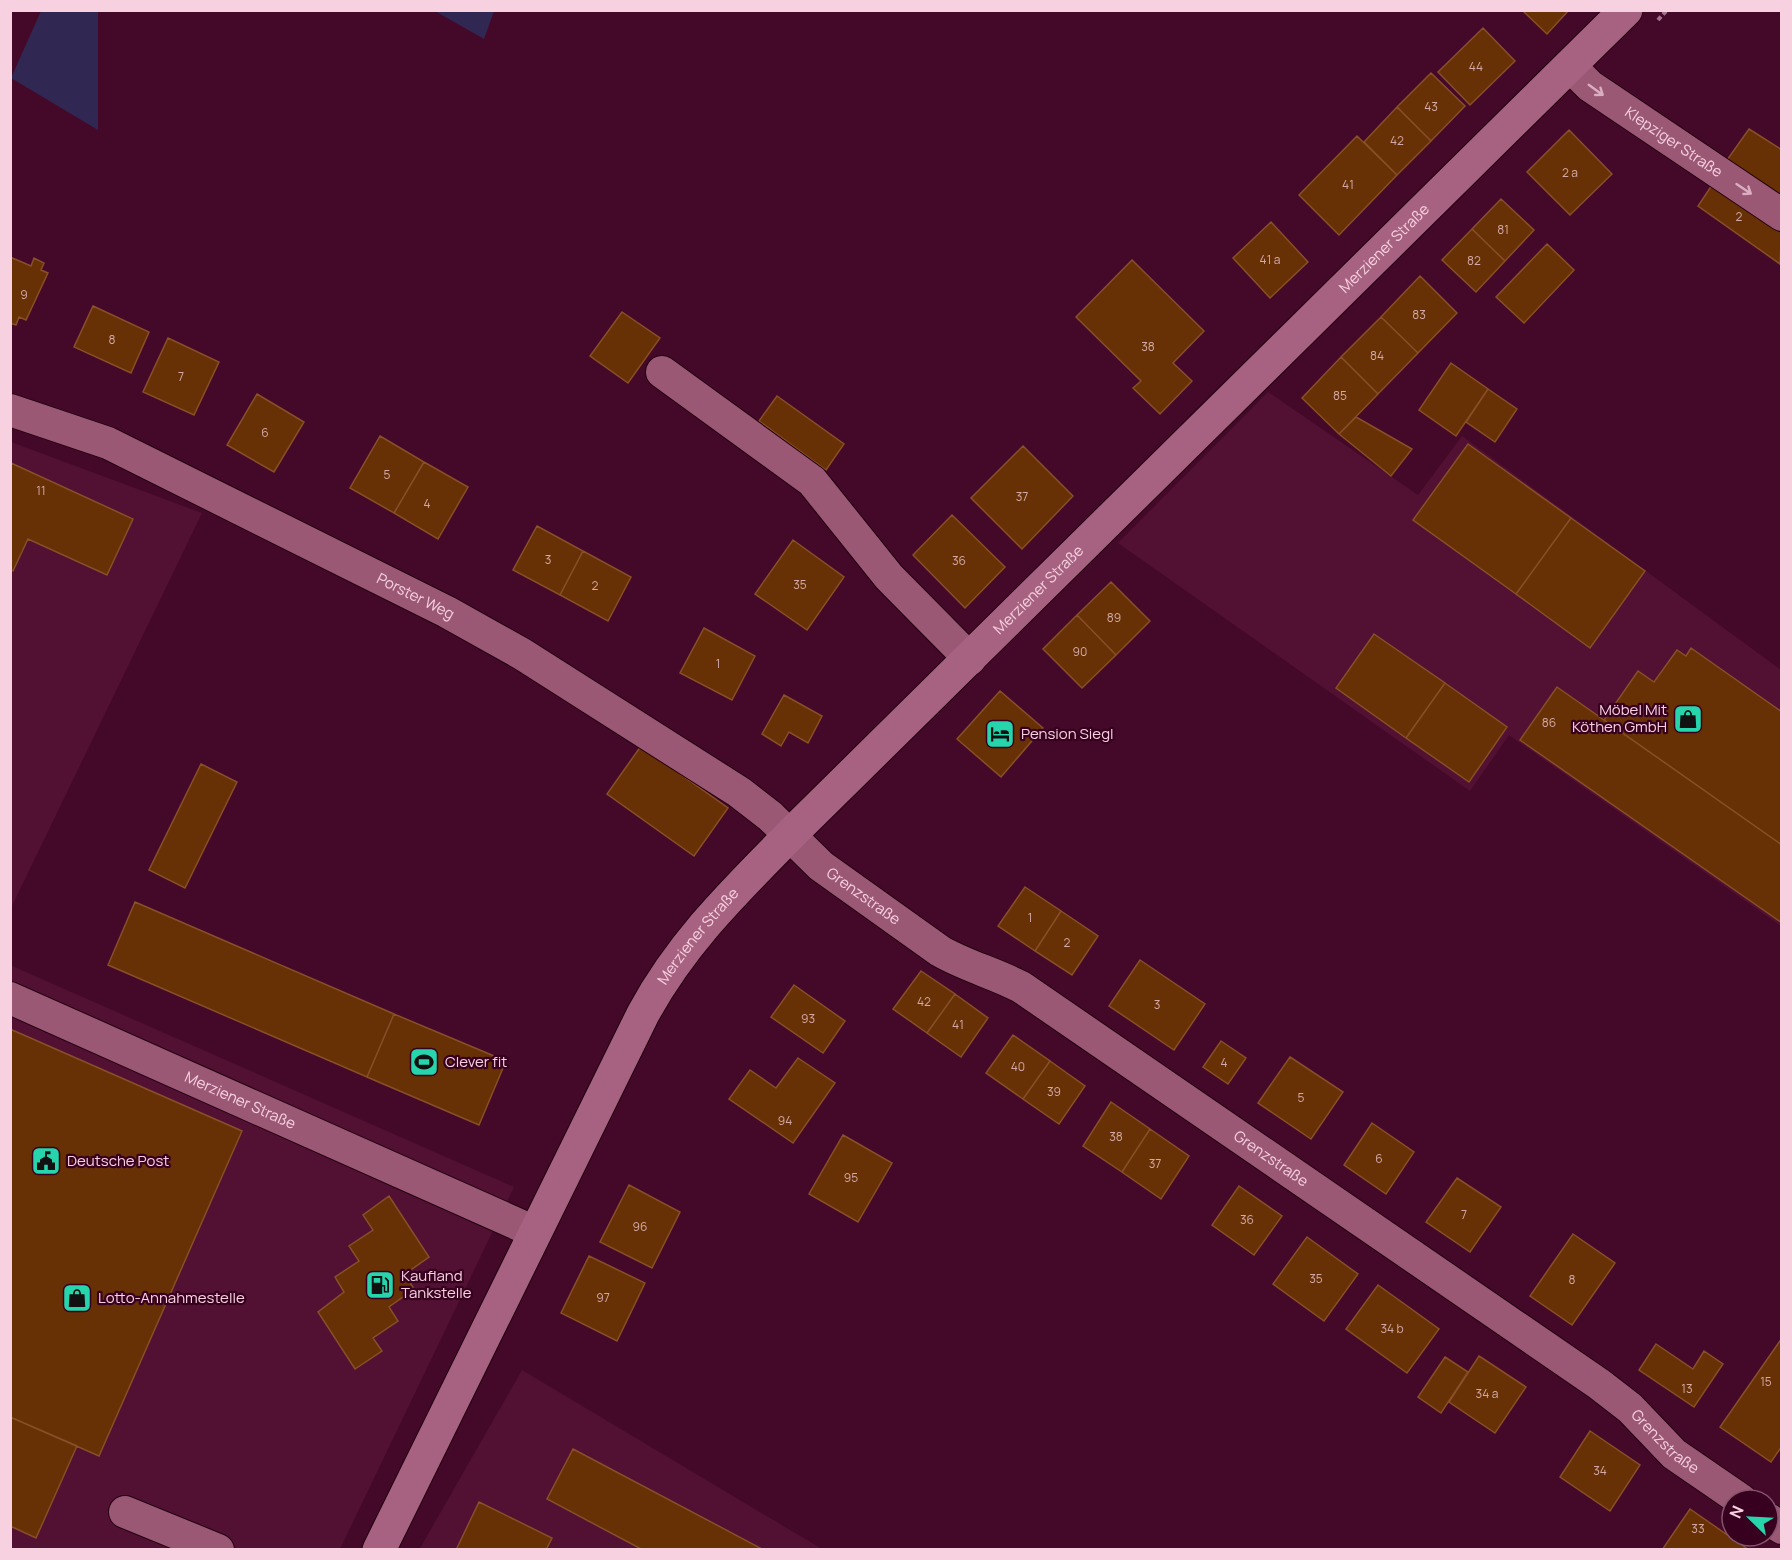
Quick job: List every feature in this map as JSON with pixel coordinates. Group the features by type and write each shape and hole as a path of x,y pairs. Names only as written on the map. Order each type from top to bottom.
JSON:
{"main road":[{"name":"Merziener Straße","path":"379,1550 643,1014 673,962 713,914 790,835 1570,66 1639,18"}],"street":[{"name":"Klepziger Straße","path":"1570,66 1590,86 1782,215"},
{"path":"662,372 812,481 889,577 970,659"},
{"name":"Porster Weg","path":"10,410 108,443 447,612 522,654 739,792 790,835"},
{"name":"Grenzstraße","path":"790,835 821,866 845,885 940,951 959,962 998,975 1021,987 1599,1384 1630,1407 1674,1455 1722,1488"},
{"name":"Merziener Straße","path":"10,998 535,1232"},
{"path":"125,1512 218,1550"}],"path":[{"path":"1639,18 1667,10"}],"shaded area":[{"path":"41,11 98,11 98,130 11,78"},
{"path":"435,11 494,11 484,39"},
{"path":"1268,392 1418,495 1462,436 1781,670 1781,926 1509,735 1470,791 1118,543"},
{"path":"11,442 202,513 11,908"},
{"path":"10,965 514,1187 340,1549 11,1549"},
{"path":"522,1370 822,1549 419,1550"}],"building":[{"path":"1522,10 1569,10 1547,34"},
{"path":"1483,28 1515,61 1470,105 1438,72"},
{"path":"1431,73 1465,106 1431,141 1397,107"},
{"path":"1397,107 1431,141 1397,175 1364,142"},
{"path":"1749,129 1782,150 1782,198 1727,160"},
{"path":"1569,130 1612,174 1570,215 1527,172"},
{"path":"1357,136 1397,175 1339,235 1299,195"},
{"path":"1714,182 1782,229 1780,264 1698,206"},
{"path":"1501,199 1534,230 1505,261 1472,229"},
{"path":"1271,222 1308,262 1270,298 1233,258"},
{"path":"1472,229 1505,261 1476,292 1442,260"},
{"path":"1547,244 1574,270 1524,323 1496,297"},
{"path":"10,257 31,266 34,258 44,263 41,270 48,273 26,320 19,317 16,325 10,323"},
{"path":"1132,260 1204,331 1173,363 1192,381 1160,414 1133,388 1141,381 1076,317"},
{"path":"1420,276 1457,313 1418,353 1381,317"},
{"path":"93,306 149,332 131,373 74,347"},
{"path":"622,312 660,338 628,383 590,356"},
{"path":"1381,317 1418,353 1378,394 1341,357"},
{"path":"168,338 219,362 194,415 143,392"},
{"path":"1341,357 1378,394 1339,434 1302,398"},
{"path":"1451,363 1488,389 1456,436 1419,410"},
{"path":"1488,389 1517,409 1495,442 1466,422"},
{"path":"257,394 304,422 274,472 227,445"},
{"path":"777,396 844,444 826,470 759,421"},
{"path":"1356,417 1412,449 1391,476 1339,434"},
{"path":"380,436 424,462 394,513 350,488"},
{"path":"1468,444 1571,518 1516,594 1413,520"},
{"path":"1023,446 1073,496 1022,549 971,498"},
{"path":"424,462 468,487 438,539 394,513"},
{"path":"11,463 133,519 107,575 28,539 13,571 10,569"},
{"path":"952,515 1005,567 965,608 913,555"},
{"path":"1571,518 1645,571 1590,648 1516,594"},
{"path":"537,526 583,551 560,595 513,570"},
{"path":"793,540 844,577 807,630 755,594"},
{"path":"583,551 631,577 608,621 560,595"},
{"path":"1111,582 1150,621 1116,655 1077,615"},
{"path":"1077,615 1116,655 1082,688 1043,649"},
{"path":"704,628 755,656 732,700 680,673"},
{"path":"1374,634 1445,683 1406,738 1336,688"},
{"path":"1691,648 1782,712 1782,845 1604,720 1638,671 1654,682 1677,650 1686,656"},
{"path":"1445,683 1507,727 1469,782 1406,738"},
{"path":"1557,687 1782,845 1782,923 1520,740"},
{"name":"Pension Siegl","path":"1000,691 1043,728 1001,777 957,739"},
{"path":"784,695 822,716 808,743 789,732 781,746 762,734"},
{"path":"641,746 728,808 694,856 607,794"},
{"path":"201,764 237,782 185,888 149,870"},
{"path":"1025,887 1061,911 1035,951 998,926"},
{"path":"135,902 394,1014 367,1077 108,965"},
{"path":"1061,911 1098,936 1072,975 1035,951"},
{"path":"1140,960 1205,1004 1174,1050 1109,1006"},
{"path":"921,971 955,994 927,1033 893,1009"},
{"path":"794,985 845,1021 823,1053 771,1017"},
{"path":"955,994 988,1018 961,1057 927,1033"},
{"path":"394,1014 506,1061 479,1125 367,1077"},
{"path":"10,1029 242,1131 99,1456 10,1417"},
{"path":"1013,1035 1050,1061 1023,1099 986,1073"},
{"path":"1221,1041 1246,1058 1228,1084 1203,1067"},
{"path":"1290,1057 1343,1092 1311,1139 1258,1103"},
{"path":"798,1058 835,1083 793,1143 729,1099 750,1070 776,1088"},
{"path":"1050,1061 1085,1086 1059,1124 1023,1099"},
{"path":"1111,1102 1150,1129 1122,1172 1083,1146"},
{"path":"1372,1123 1414,1152 1386,1194 1344,1165"},
{"path":"1150,1129 1189,1156 1161,1199 1122,1172"},
{"path":"843,1135 892,1163 858,1222 809,1194"},
{"path":"1457,1178 1501,1207 1470,1252 1426,1222"},
{"path":"629,1185 680,1212 652,1268 600,1242"},
{"path":"1239,1186 1282,1216 1254,1255 1212,1225"},
{"path":"389,1196 429,1257 405,1274 414,1289 389,1307 398,1321 373,1338 382,1351 355,1369 318,1312 344,1292 335,1277 359,1261 349,1246 373,1230 363,1215"},
{"path":"1573,1234 1615,1263 1572,1325 1530,1296"},
{"path":"1307,1237 1358,1274 1324,1321 1273,1284"},
{"path":"589,1256 645,1283 617,1341 561,1313"},
{"path":"1378,1285 1439,1329 1407,1373 1346,1329"},
{"path":"1782,1338 1782,1446 1771,1462 1720,1427"},
{"path":"1656,1344 1693,1369 1704,1351 1723,1364 1694,1407 1639,1370"},
{"path":"1479,1356 1526,1387 1495,1433 1449,1402"},
{"path":"1445,1357 1468,1372 1441,1413 1418,1397"},
{"path":"10,1417 77,1446 36,1538 10,1526"},
{"path":"1590,1431 1640,1465 1610,1511 1560,1477"},
{"path":"573,1449 764,1550 643,1550 547,1499"},
{"path":"479,1502 552,1538 546,1550 456,1550"},
{"path":"1690,1509 1720,1530 1720,1548 1749,1550 1662,1550"}],"place":[{"name":"Möbel Mit Köthen GmbH","path":"1688,719"},
{"name":"Pension Siegl","path":"1000,734"},
{"name":"Clever fit","path":"424,1062"},
{"name":"Deutsche Post","path":"46,1161"},
{"name":"Kaufland Tankstelle","path":"380,1285"},
{"name":"Lotto-Annahmestelle","path":"77,1298"}]}
